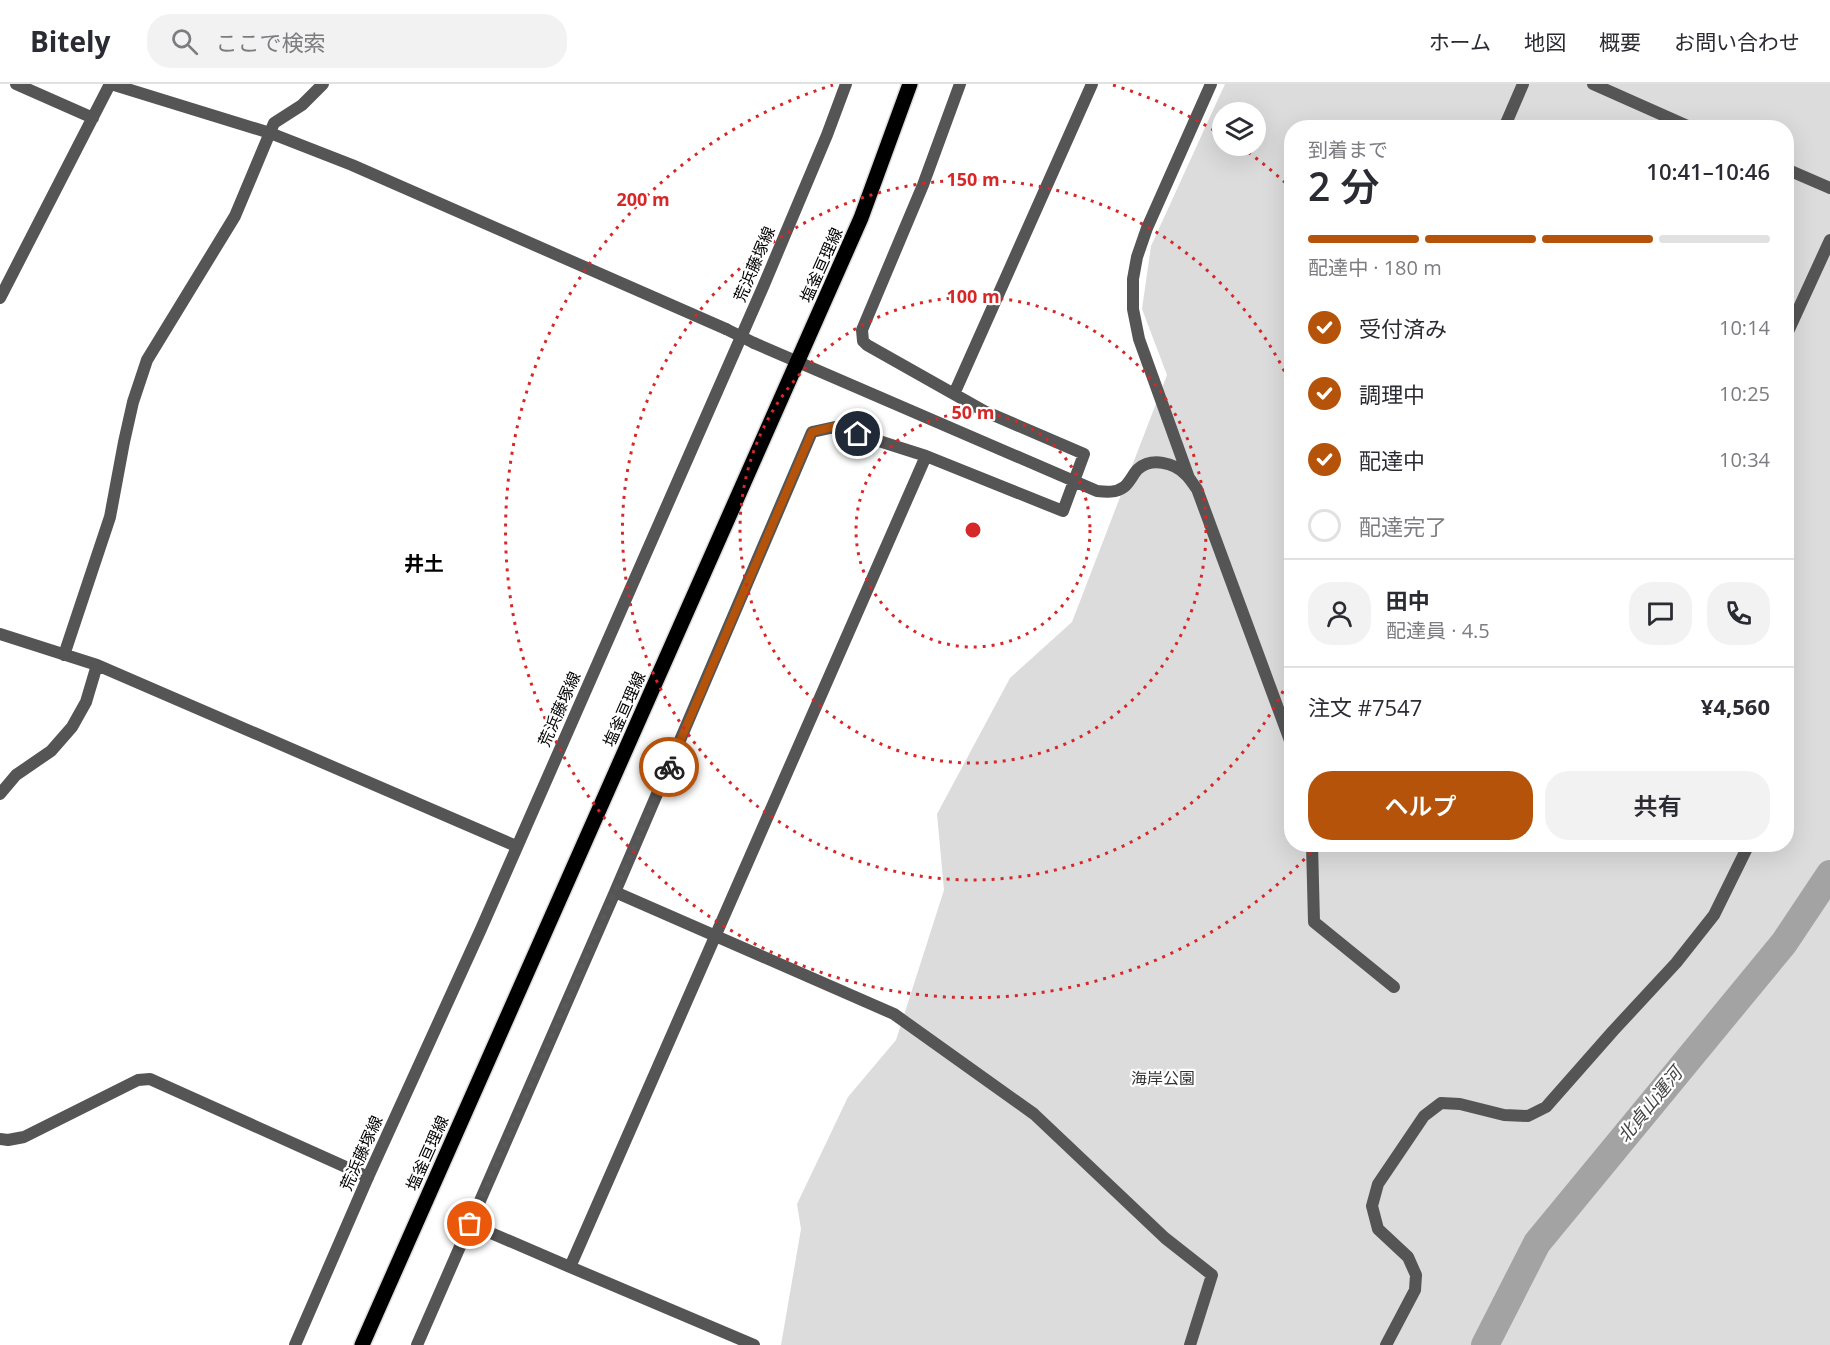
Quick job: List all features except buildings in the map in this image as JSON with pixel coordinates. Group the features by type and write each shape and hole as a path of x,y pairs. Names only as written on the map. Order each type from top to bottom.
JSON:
{"main road":[{"name":"塩釜亘理線","path":"362,1345 798,363 861,218 910,84"}],"street":[{"path":"16,84 93,118"},
{"path":"0,298 111,84 270,133 382,178 798,363 1096,491 1111,492 1122,488 1137,469 1147,463 1160,462 1173,465 1185,474 1197,489 1284,724"},
{"path":"64,655 110,517 133,402 147,360 235,216 274,123 302,105 324,84"},
{"name":"荒浜藤塚線","path":"295,1345 368,1177 482,929 516,846 763,287 846,84"},
{"path":"417,1345 615,892 812,432 836,426 926,456 1063,511 1084,454 984,411 867,345 861,335 923,185 960,84"},
{"path":"954,394 1092,84"},
{"path":"1191,481 1139,339 1133,309 1133,279 1137,256 1147,228 1211,84"},
{"path":"1593,84 1674,120"},
{"path":"1507,120 1520,86"},
{"path":"1794,172 1830,188"},
{"path":"1794,319 1830,240"},
{"path":"570,1267 926,456"},
{"path":"0,634 97,665 516,846"},
{"path":"0,794 16,775 51,751 72,727 86,702 97,665"},
{"path":"1312,852 1314,922 1394,987"},
{"path":"1386,1345 1414,1290 1416,1275 1408,1257 1378,1229 1372,1206 1378,1184 1424,1116 1441,1103 1460,1104 1504,1115 1528,1116 1546,1107 1676,963 1714,915 1745,852"},
{"path":"615,892 894,1014 1034,1114 1165,1238 1212,1275 1190,1345"},
{"path":"0,1139 24,1137 138,1080 150,1079 368,1177"},
{"path":"470,1224 754,1345"}],"green space":[{"name":"海岸公園","path":"1225,84 1830,84 1830,1345 781,1345 801,1229 797,1204 848,1097 896,1040 944,890 937,814 1010,678 1072,622 1167,375 1142,309 1151,246 1212,112 1212,156 1266,156 1266,102 1217,102"}],"waterway":[{"name":"北貞山運河","path":"1485,1345 1537,1243 1784,943 1830,874"}],"way so far":[{"path":"470,1224 669,767"}],"district":[{"name":"井土","path":"424,564"}],"route":[{"path":"669,767 812,432 836,426 858,434"}]}
